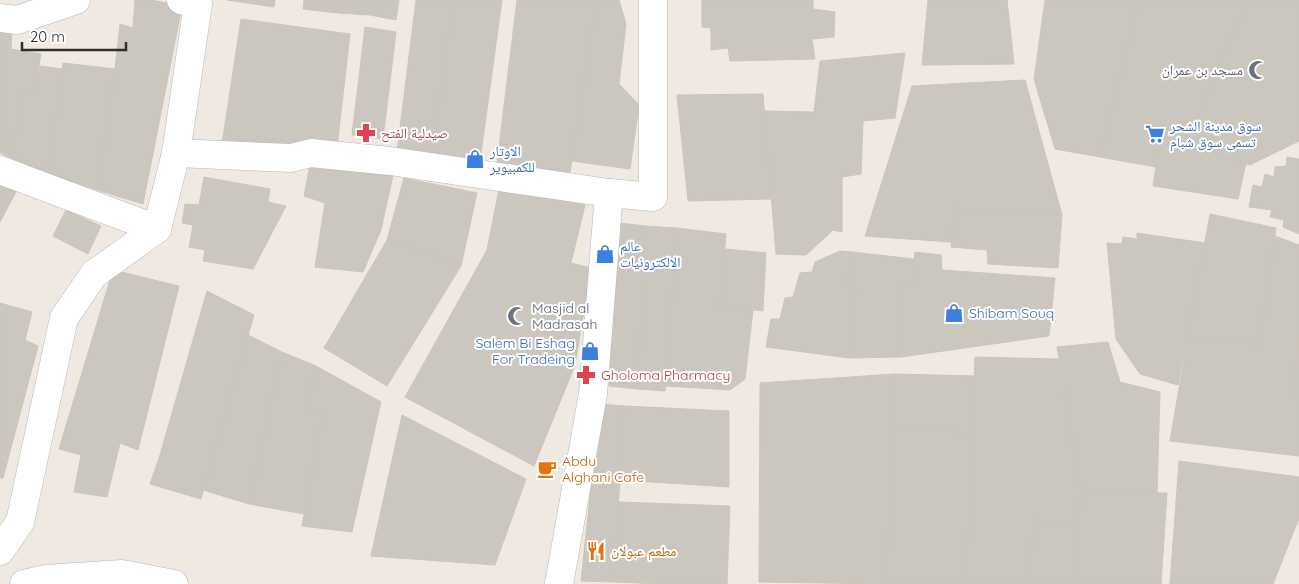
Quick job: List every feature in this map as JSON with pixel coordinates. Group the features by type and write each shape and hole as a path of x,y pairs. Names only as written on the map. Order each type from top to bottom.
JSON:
{"street":[{"path":"0,18 17,20 76,0"},
{"path":"0,551 10,522 64,318 94,274 157,229 176,152 198,4 181,0"},
{"path":"176,152 290,158 311,153 390,161 609,193 653,197 653,0"},
{"path":"0,170 157,229"},
{"path":"559,584 593,394 609,193"},
{"path":"24,584 46,579 122,574 174,584"}],"building":[{"path":"135,0 151,0 182,6 143,204 97,190 120,24 133,28"},
{"path":"227,0 275,0 274,7"},
{"path":"304,0 339,0 338,13 303,9"},
{"path":"339,0 372,0 370,15 338,13"},
{"path":"372,0 399,0 396,20 370,15"},
{"path":"416,0 453,0 432,155 397,152"},
{"path":"453,0 502,0 480,161 432,156"},
{"path":"517,0 596,0 570,173 497,163"},
{"path":"596,0 619,0 626,24 619,84 639,105 630,169 572,161"},
{"path":"702,0 813,0 813,9 835,12 834,37 812,39 815,59 730,61 728,48 711,50 711,28 702,27"},
{"path":"928,0 1007,0 1014,64 922,65"},
{"path":"1045,0 1140,0 1100,157 1055,149 1034,79"},
{"path":"1140,0 1248,0 1186,146 1160,139 1156,167 1100,157"},
{"name":"مسجد بن عمران","path":"1248,0 1299,0 1299,141 1250,165 1186,146"},
{"path":"241,19 350,34 337,147 297,142 295,149 222,144"},
{"path":"0,27 12,29 11,49 41,54 34,95 23,95 11,158 0,153"},
{"path":"365,27 396,32 383,139 352,135"},
{"path":"905,53 895,118 863,121 861,174 842,177 842,232 833,230 806,255 776,254 764,111 814,112 820,61"},
{"path":"63,63 115,69 97,190 47,173"},
{"path":"40,66 63,69 47,173 11,158 23,95 34,95"},
{"path":"1025,80 1062,215 954,208 951,242 865,236 912,86"},
{"path":"763,94 771,199 688,201 677,95"},
{"path":"1160,139 1246,163 1238,199 1153,186"},
{"path":"1287,157 1299,159 1299,234 1283,227 1284,220 1270,217 1272,210 1249,207 1253,185 1262,187 1265,174 1274,177 1275,167 1286,166"},
{"path":"311,159 394,171 381,230 363,272 315,267 325,203 304,196"},
{"path":"204,177 270,189 268,202 286,206 253,269 203,261 205,250 189,247 193,225 182,223 185,204 199,205"},
{"path":"404,178 477,193 461,266 387,240"},
{"path":"0,182 17,190 0,222"},
{"name":"Masjid al Madrasah","path":"499,189 585,205 571,263 591,268 575,365 534,466 405,397 487,250"},
{"path":"954,208 1062,215 1058,268 988,264 987,250 951,247"},
{"path":"66,210 101,226 88,254 53,236"},
{"path":"1210,214 1276,228 1259,345 1188,336"},
{"path":"619,223 645,226 638,389 609,386"},
{"path":"645,226 677,228 665,391 638,389"},
{"path":"677,228 726,234 720,306 753,310 745,379 730,390 665,386"},
{"path":"1137,233 1205,243 1178,385 1140,374 1116,339 1107,243 1122,244 1123,237 1137,239"},
{"path":"1275,236 1299,245 1299,348 1290,397 1299,399 1299,456 1170,441 1188,336 1259,345"},
{"path":"387,240 461,266 387,386 324,348"},
{"path":"725,249 766,253 763,311 720,306"},
{"path":"840,251 852,252 846,287 856,290 849,358 766,347 771,319 780,319 785,298 793,297 800,273 812,272 815,262"},
{"path":"852,252 914,259 913,282 902,283 901,357 849,358 856,290 846,287"},
{"path":"915,252 941,255 942,270 1055,278 1049,336 901,357 902,283 913,282"},
{"path":"113,270 179,286 138,450 120,443 107,497 74,492 81,455 59,449"},
{"path":"207,291 254,315 201,499 150,484"},
{"path":"0,303 7,305 0,330"},
{"path":"7,305 32,312 25,340 38,346 3,478 0,478 0,330"},
{"path":"248,335 282,352 249,504 203,490"},
{"path":"1108,342 1120,382 1160,392 1157,494 1081,492 1057,347"},
{"path":"1299,348 1299,399 1290,397"},
{"path":"282,352 316,366 307,406 323,413 304,514 249,504"},
{"path":"975,357 1058,359 1081,492 1079,525 1035,520 1027,584 966,584"},
{"path":"316,366 381,402 352,532 302,526 323,413 307,406"},
{"path":"895,374 975,376 972,434 894,425"},
{"path":"895,374 886,584 759,582 760,383"},
{"path":"600,404 624,406 614,582 581,581"},
{"path":"624,406 729,411 729,487 620,480"},
{"path":"402,415 526,479 495,565 371,556"},
{"path":"894,425 972,434 966,584 886,584"},
{"path":"1179,461 1299,477 1299,518 1273,584 1170,584"},
{"path":"1081,492 1167,493 1161,584 1072,584"},
{"path":"619,502 730,506 727,584 614,582"},
{"path":"1035,520 1079,525 1072,584 1027,584"}],"place":[{"name":"مسجد بن عمران","path":"1258,70"},
{"name":"صيدلية الفتح","path":"366,133"},
{"name":"سوق مدينة الشحر تسمى سوق شبام","path":"1155,134"},
{"name":"الاوتار للكمبيوير","path":"475,159"},
{"name":"عالم الالكترونيات","path":"605,254"},
{"name":"Shibam Souq","path":"954,313"},
{"name":"Masjid al Madrasah","path":"517,316"},
{"name":"Salem Bi Eshag For Tradeing","path":"590,351"},
{"name":"Gholoma Pharmacy","path":"586,375"},
{"name":"Abdu Alghani Cafe","path":"547,469"},
{"name":"مطعم عبولان","path":"596,551"}]}
